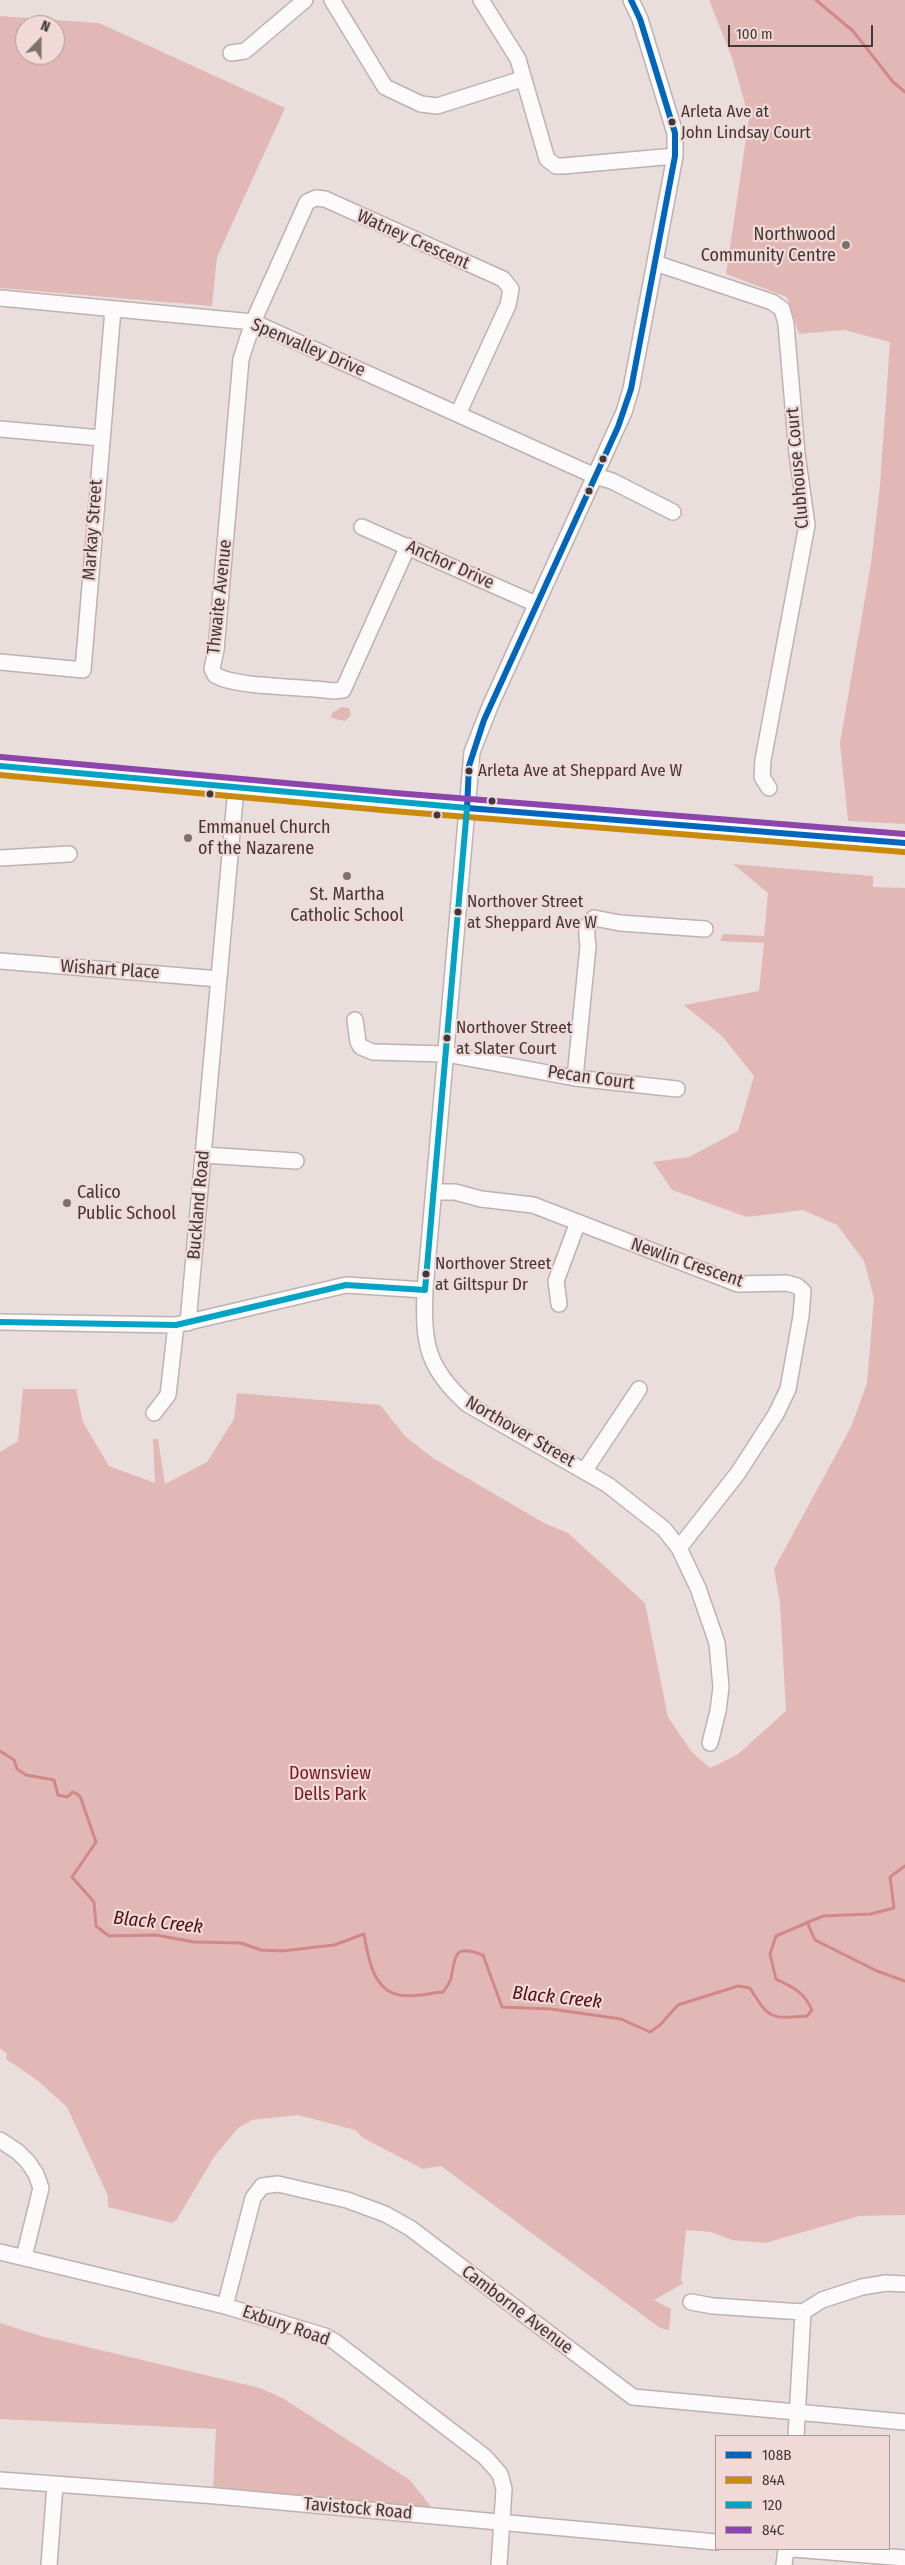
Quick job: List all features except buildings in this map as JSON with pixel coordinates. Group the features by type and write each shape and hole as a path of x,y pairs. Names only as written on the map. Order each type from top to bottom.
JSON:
{"main road":[{"path":"0,766 467,808 905,843"}],"street":[{"path":"231,53 245,51 305,0"},
{"path":"332,0 386,87 421,104 437,106 522,79"},
{"path":"481,0 518,59 522,79 547,159 556,166 675,156"},
{"name":"Northover Street","path":"632,0 640,19 675,133 675,156 631,388 624,412 490,704 472,752 425,1290 424,1329 431,1359 449,1387 467,1404 585,1470 650,1517 664,1529 679,1548 705,1603 718,1643 720,1694 710,1742"},
{"name":"Watney Crescent","path":"253,322 307,202 316,198 325,199 503,279 511,289 511,296 458,414"},
{"name":"Clubhouse Court","path":"655,263 772,302 782,309 786,324 797,454 807,525 763,760 762,777 769,788"},
{"name":"Spenvalley Drive","path":"0,298 253,322 596,476 612,481 673,512"},
{"name":"Markay Street","path":"0,662 83,670 113,309"},
{"name":"Thwaite Avenue","path":"253,322 240,365 216,650 212,668 215,676 222,679 246,682 333,691 343,690 408,546"},
{"path":"0,428 101,438"},
{"name":"Anchor Drive","path":"362,528 408,546 536,604"},
{"name":"Buckland Road","path":"154,1413 168,1396 182,1324 204,1155 236,788"},
{"path":"0,858 69,854"},
{"path":"575,1078 588,923 594,918 620,923 705,929"},
{"name":"Wishart Place","path":"0,961 219,978"},
{"name":"Pecan Court","path":"356,1020 358,1042 361,1047 373,1052 446,1054 575,1078 677,1090"},
{"path":"204,1155 296,1162"},
{"name":"Newlin Crescent","path":"435,1192 455,1192 481,1199 533,1205 738,1284 787,1283 797,1286 802,1291 802,1316 788,1389 776,1414 738,1474 679,1548"},
{"path":"559,1304 556,1281 578,1222"},
{"path":"0,1322 182,1324 346,1285 425,1290"},
{"path":"585,1470 639,1389"},
{"path":"0,2140 18,2152 28,2162 36,2174 41,2188 24,2257"},
{"name":"Camborne Avenue","path":"225,2306 253,2198 262,2186 278,2184 366,2206 410,2228 633,2396 905,2422"},
{"name":"Exbury Road","path":"0,2252 225,2306 325,2336 485,2458 500,2474 504,2490 499,2565"},
{"path":"691,2302 713,2306 803,2312 822,2300 862,2287 886,2283 905,2284"},
{"path":"796,2435 803,2312"},
{"name":"Tavistock Road","path":"0,2480 216,2496 715,2542"},
{"path":"49,2565 55,2485"},
{"path":"784,2565 786,2550"},
{"path":"805,2550 905,2558"}],"green space":[{"path":"709,0 905,0 905,824 848,821 840,743 871,563 880,485 890,342 844,330 799,334 787,297 726,274 749,118 732,58"},
{"path":"0,16 15,17 15,65 65,65 65,21 99,23 285,108 217,257 212,306 0,288"},
{"path":"341,707 349,708 351,715 345,721 331,718 332,713"},
{"name":"Downsview Dells Park","path":"733,864 873,876 873,887 905,888 905,2215 859,2216 765,2243 732,2240 711,2232 686,2230 681,2281 684,2283 654,2300 671,2309 669,2330 660,2328 441,2166 423,2169 363,2138 355,2130 298,2115 252,2120 238,2128 214,2157 173,2223 108,2207 108,2196 67,2107 37,2080 6,2059 7,2054 0,2048 0,1452 18,1441 23,1389 76,1389 83,1422 109,1466 155,1483 153,1439 158,1439 165,1484 207,1462 234,1419 237,1393 380,1405 405,1436 433,1458 544,1523 568,1533 645,1603 668,1717 691,1751 710,1768 737,1755 786,1711 780,1603 774,1569 851,1427 867,1383 874,1298 864,1261 837,1225 803,1210 747,1217 672,1190 653,1162 689,1157 738,1131 754,1076 722,1036 684,1005 759,991 764,943 720,941 723,934 764,936 768,893"},
{"path":"0,2323 41,2336 260,2388 284,2399 410,2480 432,2508 213,2490 216,2429 0,2419"}],"waterway":[{"name":"Black Creek","path":"816,0 853,31 893,82 905,92"},
{"name":"Black Creek","path":"0,1751 14,1760 17,1769 26,1775 54,1780 58,1795 67,1797 73,1792 80,1796 96,1842 72,1877 94,1902 96,1926 109,1936 156,1935 194,1942 241,1943 261,1950 282,1951 334,1945 364,1934 367,1952 377,1979 390,1992 404,1996 443,1992 450,1980 458,1953 461,1951 474,1952 483,1955 502,2007 551,2009 621,2019 650,2032 660,2025 678,2005 738,1986 750,1988 762,2006 772,2015 778,2017 807,2016 812,2010 802,1994 776,1979 770,1954 776,1936 823,1916 871,1914 894,1908 890,1877 905,1866"},
{"path":"807,1922 815,1940 877,1971 905,1981"}],"transit line":[{"name":"108B","path":"467,808 469,766 484,720 618,427 631,389 675,156 675,133 640,19 631,0"},
{"name":"84C","path":"1,757 395,793 905,834"},
{"name":"120","path":"0,766 467,808"},
{"name":"84A","path":"0,775 393,811 904,852"},
{"name":"108B","path":"467,808 905,843"},
{"name":"120","path":"0,1322 176,1325 346,1285 425,1290 467,808"}],"place":[{"name":"Arleta Ave at John Lindsay Court","path":"672,122"},
{"name":"Northwood Community Centre","path":"846,245"},
{"name":"Arleta Ave at Sheppard Ave W","path":"469,771"},
{"name":"Emmanuel Church of the Nazarene","path":"188,838"},
{"name":"St. Martha Catholic School","path":"347,876"},
{"name":"Northover Street at Sheppard Ave W","path":"458,912"},
{"name":"Northover Street at Slater Court","path":"447,1038"},
{"name":"Calico Public School","path":"67,1203"},
{"name":"Northover Street at Giltspur Dr","path":"426,1274"}]}
